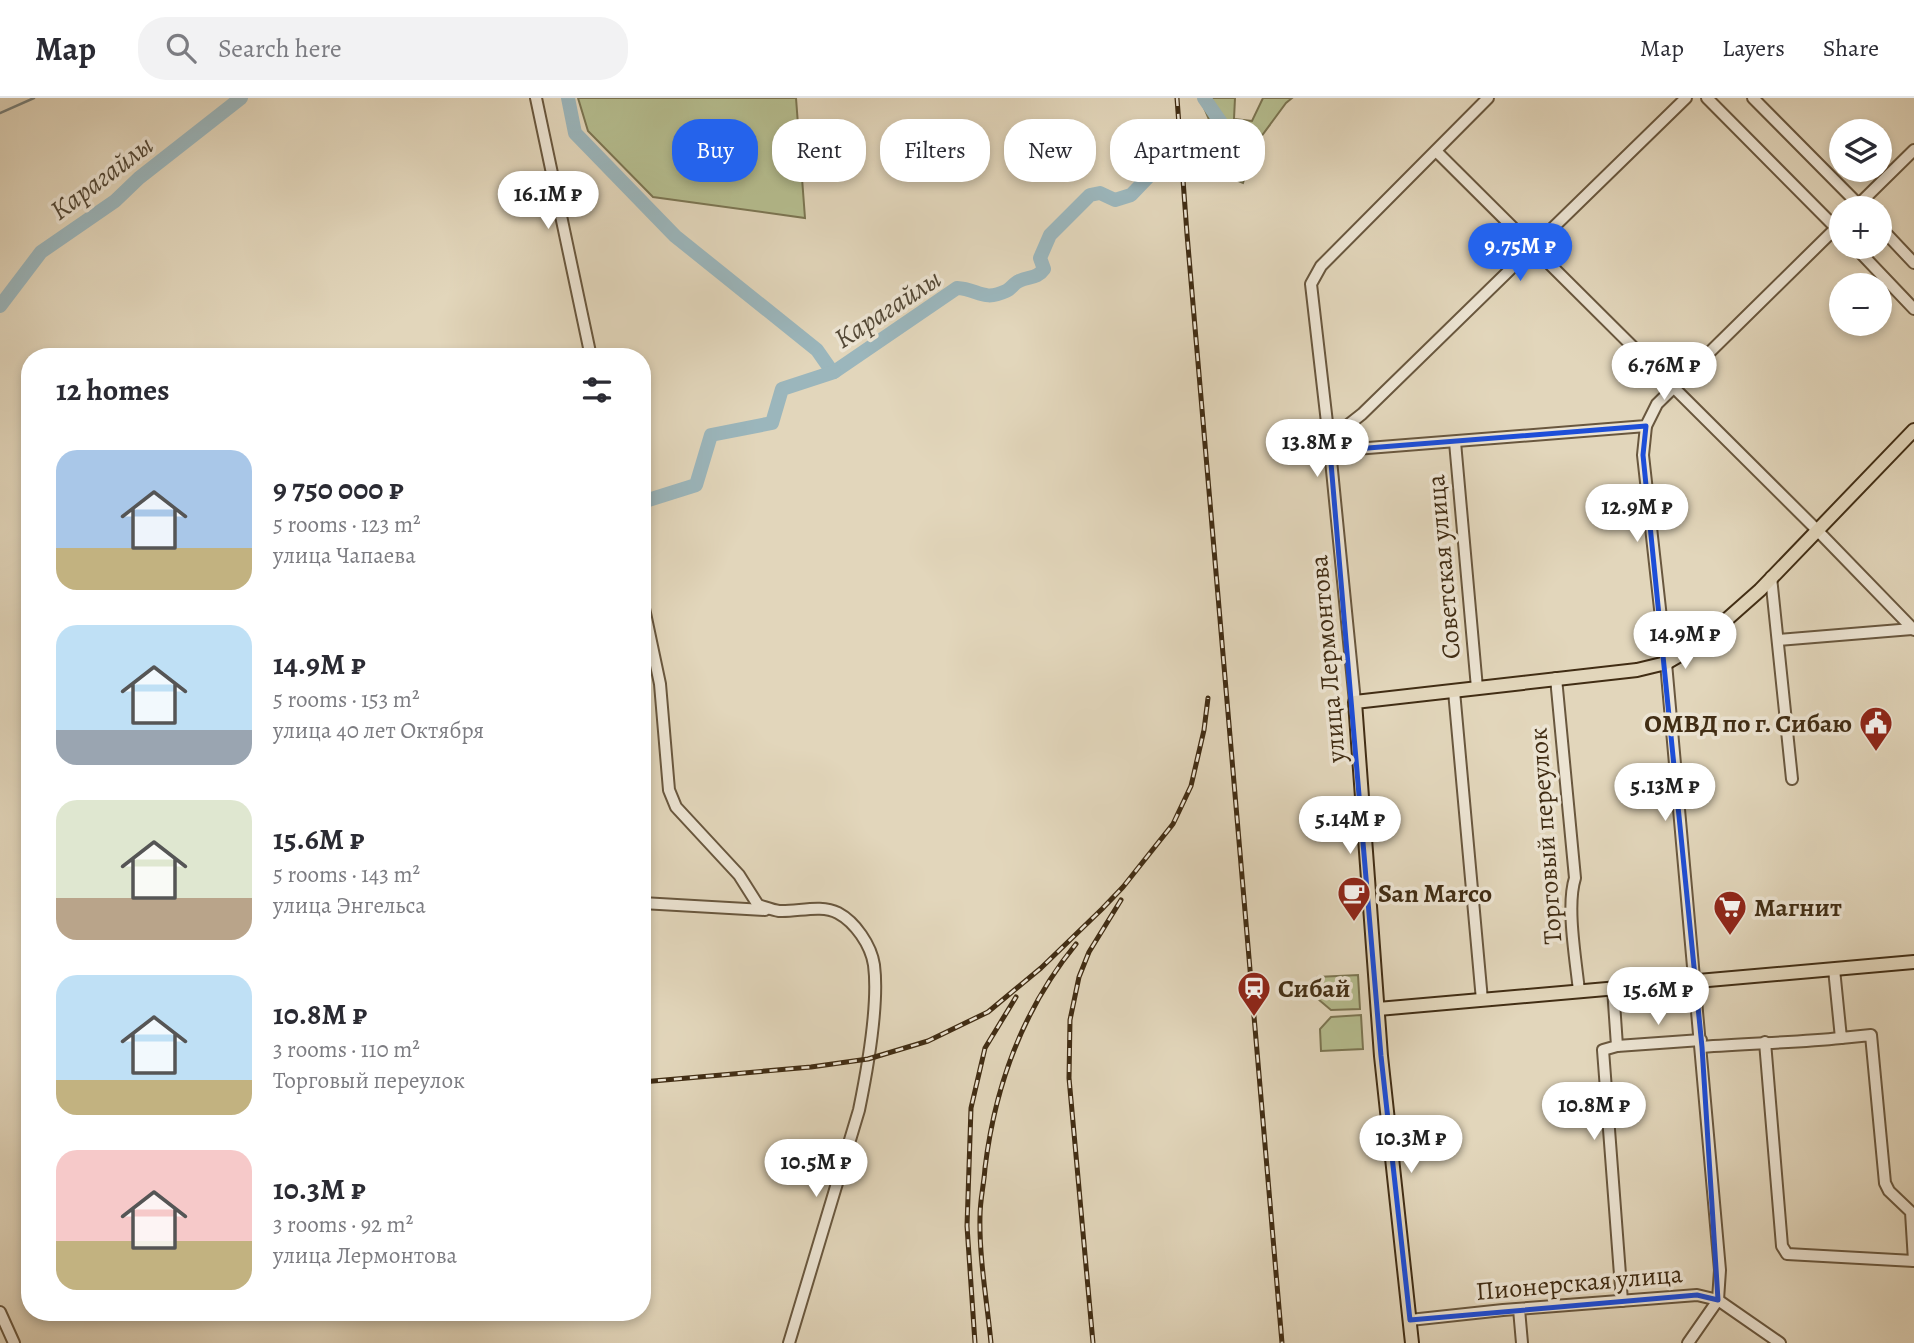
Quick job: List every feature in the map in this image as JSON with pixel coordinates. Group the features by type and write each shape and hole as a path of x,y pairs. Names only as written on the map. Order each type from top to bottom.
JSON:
{"main road":[{"path":"1355,702 1637,670 1666,663 1699,644 1771,577 1914,429"},
{"name":"улица Лермонтова","path":"1355,702 1378,1009 1412,1343"},
{"path":"1378,1009 1914,962"}],"street":[{"path":"536,98 589,348"},
{"path":"1488,98 1436,151 1913,630"},
{"path":"1330,446 1686,98"},
{"path":"1707,98 1829,218"},
{"path":"1753,98 1847,196"},
{"path":"1869,196 1914,150"},
{"name":"улица Лермонтова","path":"1355,702 1311,284 1321,266 1436,151"},
{"path":"1688,1343 1718,1300 1720,1270 1666,663 1643,455 1646,426 1657,404 1829,238"},
{"path":"1892,240 1914,263"},
{"path":"1866,259 1914,309"},
{"path":"1330,446 1455,442 1646,426"},
{"name":"Советская улица","path":"1455,442 1477,688"},
{"path":"1771,577 1792,779"},
{"path":"1778,640 1913,630"},
{"path":"651,642 660,684 669,790 676,807 739,875 758,905 777,911"},
{"name":"Торговый переулок","path":"1556,678 1574,878 1573,923 1578,991"},
{"name":"Советская улица","path":"1454,691 1482,1000"},
{"path":"651,904 777,911 826,909 837,912 851,922 861,935 874,963 875,993 859,1110 789,1343"},
{"path":"1834,969 1842,1038"},
{"path":"1613,988 1617,1046"},
{"path":"1622,1301 1603,1050 1617,1046 1765,1042 1787,1043 1871,1035 1885,1182 1889,1191 1910,1212 1914,1261 1787,1254 1782,1246 1765,1042"},
{"name":"Пионерская улица","path":"1410,1320 1697,1295 1718,1300 1780,1343"},
{"path":"1519,1309 1522,1343"},
{"path":"0,1312 13,1343"}],"highlighted area":[{"path":"1646,426 1643,455 1702,1047 1718,1300 1697,1295 1410,1320 1381,1056 1330,451"}],"green space":[{"path":"578,98 796,98 798,119 772,119 772,182 802,182 805,218 653,197 588,131"},
{"path":"1200,98 1235,98 1234,119 1209,119"},
{"path":"1263,98 1292,98 1265,131 1265,119 1253,119"},
{"path":"1358,975 1360,1009 1331,1010 1318,999 1317,977"},
{"path":"1361,1015 1363,1049 1321,1051 1320,1029 1331,1017"}],"waterway":[{"path":"0,113 34,98"},
{"name":"Карагайлы","path":"0,306 41,252 115,201 139,178 241,98"},
{"name":"Карагайлы","path":"568,98 575,133 675,236 817,350 834,372 957,288 986,295 998,294 1019,281 1039,274 1044,269 1040,258 1050,235 1090,195 1100,193 1115,200 1131,195 1154,171 1165,166 1208,163 1225,148 1222,124 1204,98"},
{"path":"651,499 696,485 711,435 772,423 782,389 834,372"}],"railway":[{"path":"1177,98 1282,1343"},
{"path":"651,1081 811,1067 868,1059 928,1041 988,1012 1041,968 1102,909 1173,824 1191,786 1204,730 1208,698"},
{"path":"1093,1343 1069,1078 1070,1020 1079,977 1089,952 1121,900"},
{"path":"991,1343 982,1264 980,1216 996,1107 1014,1049 1027,1022 1057,969 1076,944"},
{"path":"975,1343 967,1226 971,1108 985,1048 1016,997"}],"place":[{"name":"ОМВД по г. Сибаю","path":"1876,753"},
{"name":"San Marco","path":"1354,923"},
{"name":"Магнит","path":"1730,937"},
{"name":"Сибай","path":"1254,1018"}]}
